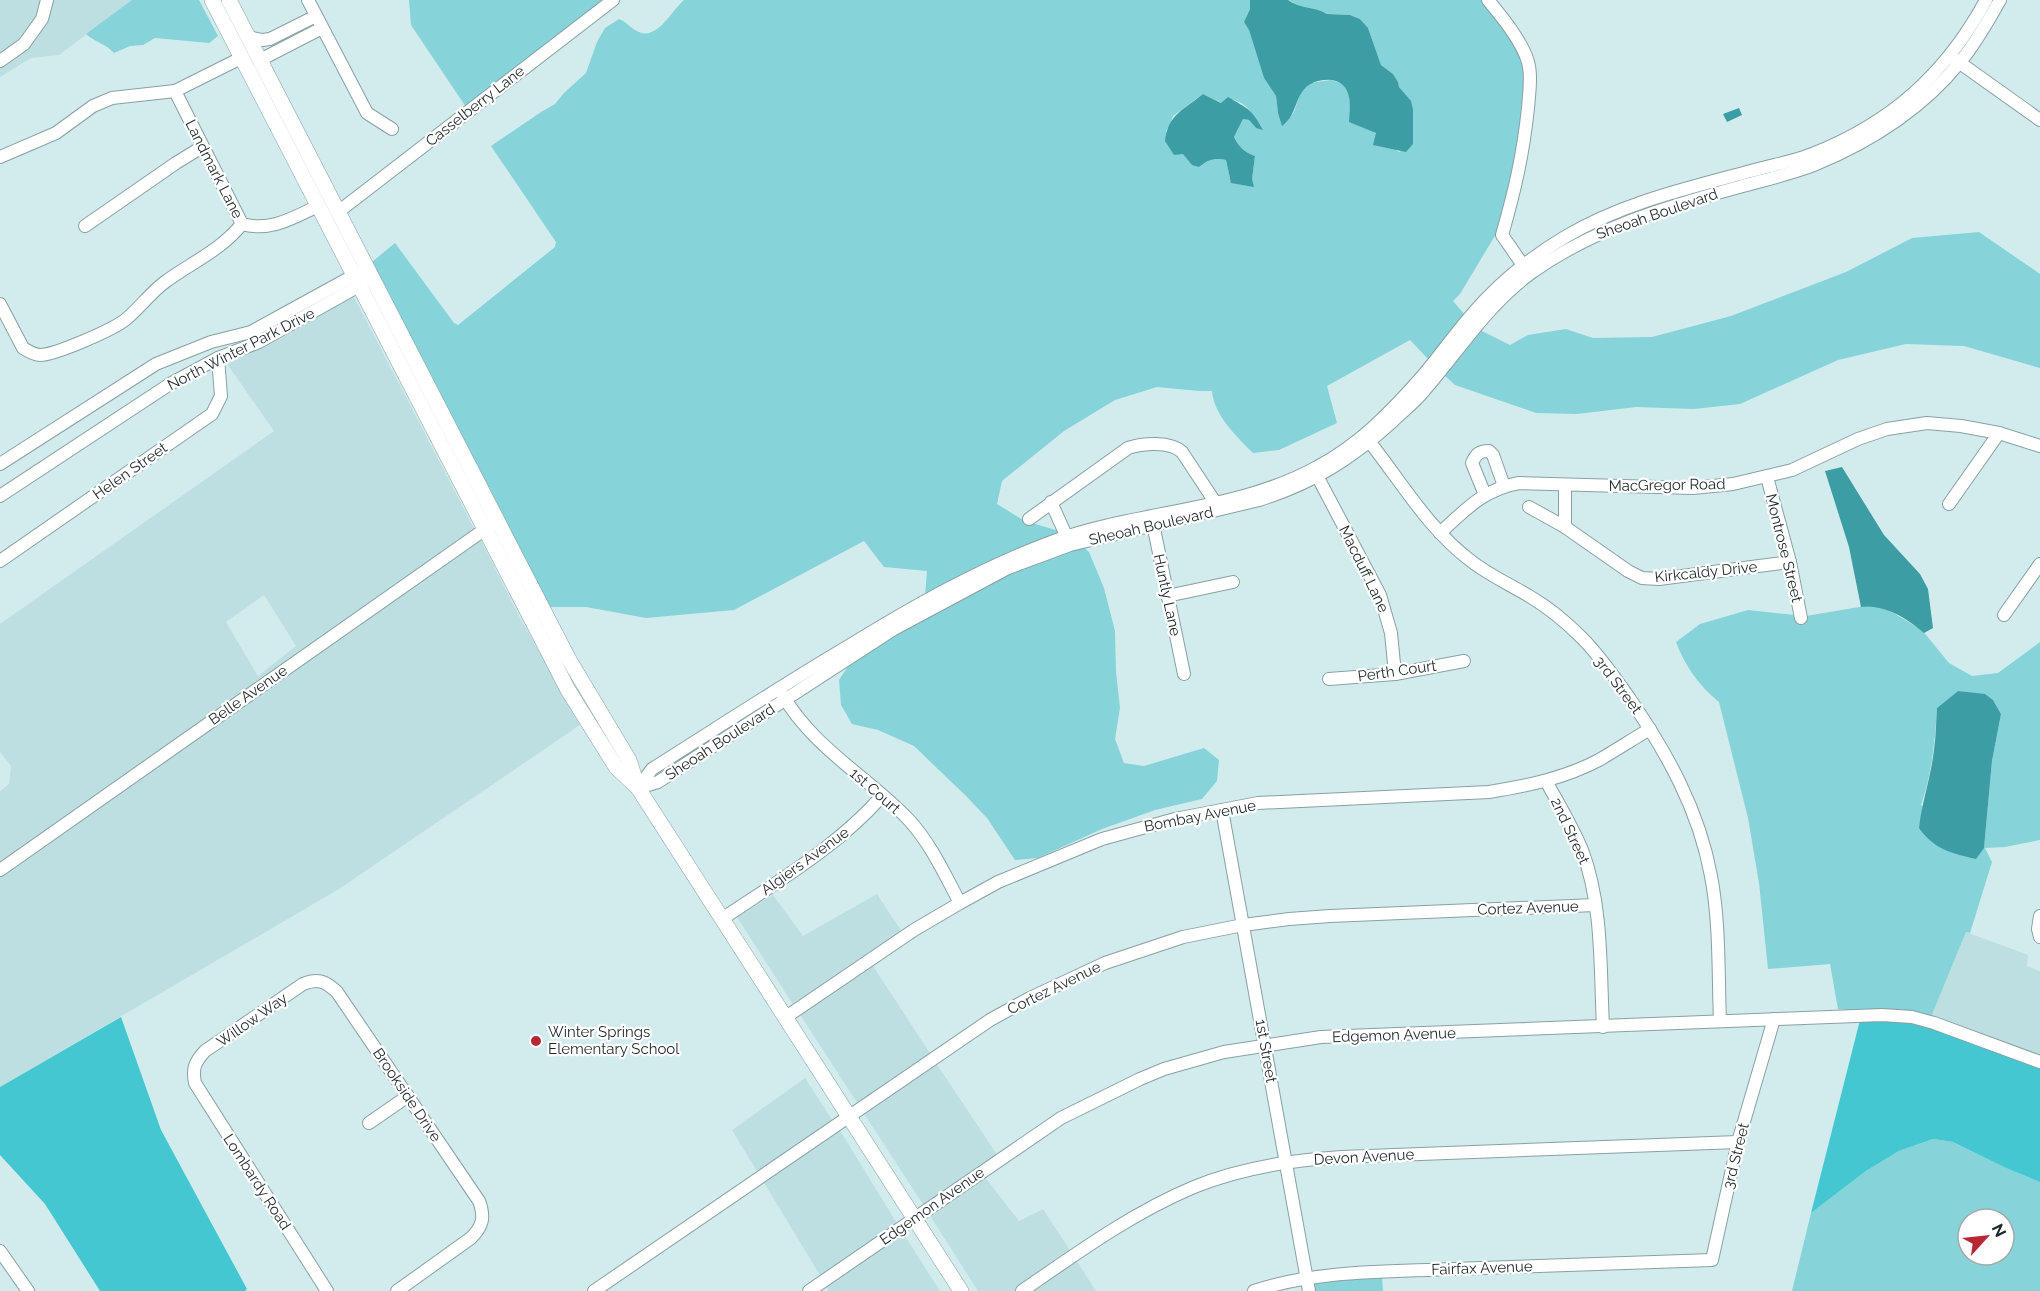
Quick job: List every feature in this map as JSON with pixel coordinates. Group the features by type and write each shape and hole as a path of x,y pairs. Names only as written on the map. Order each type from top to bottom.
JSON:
{"main road":[{"path":"212,0 447,456 491,525 630,760 638,788 961,1291"},
{"path":"229,0 476,478 491,525"},
{"path":"232,38 245,51 260,60"},
{"path":"241,58 252,61 270,79"},
{"path":"447,456 476,478"}],"street":[{"path":"0,61 24,44 42,19 47,0"},
{"path":"308,0 367,113 392,129"},
{"name":"Casselberry Lane","path":"338,212 613,0"},
{"path":"1488,0 1509,26 1528,62 1530,89 1524,147 1518,180 1502,235 1526,270"},
{"name":"Sheoah Boulevard","path":"1955,59 1986,0"},
{"name":"Sheoah Boulevard","path":"638,788 652,769 778,688 891,620 1006,559 1069,540 1288,492 1339,454 1368,439 1422,394 1526,270 1599,232 1689,201 1812,166 1862,142 1896,122 1925,99 1955,59 1981,33 2000,0"},
{"path":"248,37 270,39 289,30 319,22"},
{"path":"260,60 295,42 319,22"},
{"path":"289,30 295,42"},
{"path":"0,158 56,133 93,106 112,98 175,91 241,58"},
{"path":"1955,59 2040,120"},
{"name":"Landmark Lane","path":"0,304 23,348 40,355 53,352 110,330 126,319 150,294 219,248 242,224 175,91"},
{"path":"85,226 176,162 202,147"},
{"path":"242,224 254,228 275,226 318,206"},
{"name":"North Winter Park Drive","path":"0,496 170,384 218,358 259,342 370,273"},
{"name":"North Winter Park Drive","path":"0,464 156,364 211,342 251,332 356,281"},
{"name":"Helen Street","path":"0,561 212,414 221,396 218,358"},
{"name":"MacGregor Road","path":"1440,532 1474,502 1504,486 1519,483 1693,488 1733,484 1792,470 1858,439 1887,429 1927,423 1999,433 2040,446"},
{"path":"1949,504 1999,433"},
{"name":"3rd Street","path":"1368,439 1422,511 1469,560 1531,597 1583,639 1612,674 1650,729 1687,798 1704,845 1715,907 1720,1021"},
{"path":"1029,519 1128,448 1135,446 1176,447 1182,452 1215,502"},
{"path":"1485,495 1472,463 1475,455 1481,451 1489,451 1493,455 1504,486"},
{"name":"Sheoah Boulevard","path":"1152,521 1316,473"},
{"name":"Macduff Lane","path":"1316,473 1380,596 1391,633 1395,674"},
{"name":"Montrose Street","path":"1767,477 1790,562 1801,618"},
{"path":"1565,486 1565,526"},
{"path":"1051,502 1069,540"},
{"name":"Kirkcaldy Drive","path":"1529,507 1565,526 1628,571 1642,578 1659,579 1790,562"},
{"name":"Huntly Lane","path":"1152,521 1184,674"},
{"name":"Belle Avenue","path":"0,870 491,525"},
{"name":"Sheoah Boulevard","path":"638,788 658,782 903,623 1008,568 1069,540"},
{"path":"2004,615 2040,564"},
{"path":"1167,596 1233,582"},
{"name":"Perth Court","path":"1329,679 1395,674 1464,661"},
{"name":"1st Court","path":"778,688 816,740 910,821 925,840 960,903"},
{"name":"Bombay Avenue","path":"786,1017 914,930 960,903 998,882 1102,839 1175,819 1258,803 1489,792 1546,781 1598,760 1650,729"},
{"name":"2nd Street","path":"1546,781 1582,850 1591,879 1598,931 1603,1027"},
{"name":"Algiers Avenue","path":"723,919 831,846 851,829 882,796"},
{"name":"1st Street","path":"1222,810 1308,1285"},
{"name":"Cortez Avenue","path":"594,1291 990,1020 1040,992 1096,966 1184,936 1289,919 1595,905"},
{"path":"2040,916 2038,929 2040,937"},
{"name":"Willow Way","path":"192,1070 196,1061 205,1052 303,984 319,980"},
{"name":"Brookside Drive","path":"319,980 328,983 337,992 479,1201 483,1211 480,1230 397,1291"},
{"name":"Edgemon Avenue","path":"809,1291 1061,1118 1116,1089 1164,1069 1224,1052 1264,1044 1321,1037 1882,1015 1912,1017 1934,1023 2040,1062"},
{"name":"3rd Street","path":"1712,1260 1738,1142 1774,1019"},
{"name":"Lombardy Road","path":"192,1070 195,1083 327,1291"},
{"path":"369,1123 408,1096"},
{"name":"Devon Avenue","path":"1022,1291 1104,1235 1167,1199 1196,1186 1230,1175 1286,1162 1342,1157 1738,1142"},
{"path":"0,1251 28,1291"},
{"name":"Fairfax Avenue","path":"1254,1291 1280,1283 1308,1285 1377,1272 1712,1260"}],"shaded area":[{"path":"0,0 41,0 37,18 21,40 0,55"},
{"path":"52,0 132,0 59,55 31,58 0,77 0,67"},
{"path":"132,0 199,0 218,36 209,43 155,38 143,45 130,46 114,53 86,34"},
{"path":"409,0 605,0 466,107 411,25"},
{"path":"684,0 1250,0 1250,9 1244,22 1249,30 1264,78 1276,96 1278,113 1285,124 1294,112 1302,89 1310,83 1331,80 1341,83 1349,92 1350,105 1361,127 1370,129 1399,152 1412,144 1413,109 1393,74 1381,65 1368,28 1360,19 1350,15 1327,14 1297,5 1289,0 1481,0 1505,28 1523,64 1525,89 1519,147 1499,229 1460,294 1453,301 1465,315 1429,360 1410,340 1327,386 1337,423 1279,450 1253,453 1221,417 1212,391 1157,387 1115,400 1064,431 1002,481 997,504 1023,520 1027,525 1032,523 1061,533 1004,555 925,596 927,571 884,567 864,541 734,610 646,618 586,607 549,607 372,262 395,243 454,323 458,325 555,247 556,242 491,146 555,104 586,73 597,42 605,28 619,19 635,30 650,33 656,30","holes":["1203,94 1222,103 1230,99 1241,103 1253,117 1256,128 1249,120 1243,119 1234,137 1242,149 1255,156 1252,179 1230,178 1226,160 1215,158 1192,165 1166,131 1173,116"]},
{"path":"1250,0 1288,0 1327,14 1350,15 1360,19 1368,28 1381,65 1393,74 1399,87 1411,101 1413,144 1406,152 1373,145 1376,133 1349,122 1348,93 1341,84 1334,80 1318,81 1304,89 1292,115 1282,126 1276,96 1264,78 1249,30 1244,22 1250,9"},
{"path":"1203,94 1221,103 1228,97 1240,104 1252,113 1263,130 1256,128 1249,120 1243,119 1234,137 1242,149 1255,156 1252,179 1254,187 1231,183 1226,160 1212,160 1199,167 1192,165 1183,154 1174,155 1165,141 1173,118"},
{"path":"1739,108 1742,115 1727,122 1723,114"},
{"path":"1979,232 2040,274 2040,368 1964,346 1906,344 1838,360 1740,404 1694,409 1636,407 1577,414 1536,413 1455,385 1443,374 1480,330 1510,345 1528,335 1566,329 1593,338 1652,337 1731,316 1846,272 1912,238"},
{"path":"353,295 475,530 0,865 0,791 9,784 11,766 0,752 0,624 274,431 225,361","holes":["264,595 296,646 258,676 226,622"]},
{"path":"1842,467 1884,535 1920,574 1928,589 1933,628 1924,633 1895,613 1878,607 1861,607 1849,547 1825,471"},
{"path":"480,538 519,616 580,725 339,889 0,1087 0,876"},
{"path":"1082,546 1089,552 1104,588 1115,631 1120,708 1115,739 1124,763 1144,766 1204,748 1219,760 1217,781 1202,799 1155,810 1102,829 1038,858 1015,860 987,818 914,746 878,730 852,724 841,705 839,680 850,663 896,633 1010,572"},
{"path":"1871,605 1890,611 1922,630 1949,663 1972,676 1998,673 2040,642 2040,840 2005,847 1985,848 1992,862 1970,933 1966,932 1931,1017 1838,1009 1830,964 1768,969 1759,883 1748,818 1719,702 1693,675 1676,642 1700,624 1748,610 1795,615 1797,624 1807,622 1806,616","holes":["1958,691 1985,695 1993,700 2001,714 1992,761 1984,848 1921,805 1932,757 1937,708"]},
{"path":"1958,691 1985,694 1993,700 2001,714 1992,761 1984,848 1976,859 1937,846 1919,828 1933,760 1937,708"},
{"path":"877,894 902,932 794,1006 737,917 773,895 803,936"},
{"path":"1966,932 2028,955 2027,966 2040,971 2040,1057 1931,1017"},
{"path":"888,953 873,966 931,1055 858,1104 799,1013"},
{"path":"121,1017 161,1130 247,1289 245,1291 100,1291 45,1204 0,1155 0,1087"},
{"path":"1860,1020 1910,1022 2040,1068 2040,1182 1953,1142 1933,1139 1899,1151 1866,1171 1811,1213"},
{"path":"936,1063 998,1156 924,1206 863,1112"},
{"path":"805,1078 833,1121 758,1173 732,1130"},
{"path":"839,1129 898,1225 821,1277 763,1181"},
{"path":"1933,1139 1953,1142 2040,1182 2040,1291 1792,1291 1811,1213 1866,1171 1899,1151"},
{"path":"984,1176 1019,1221 1043,1209 1071,1252 1014,1291 978,1291 929,1214"},
{"path":"903,1233 940,1291 829,1291 825,1285"},
{"path":"1076,1260 1096,1291 1030,1291"},
{"path":"1382,1277 1383,1291 1314,1291 1313,1283"}],"place":[{"name":"Winter Springs Elementary School","path":"536,1041"}]}
